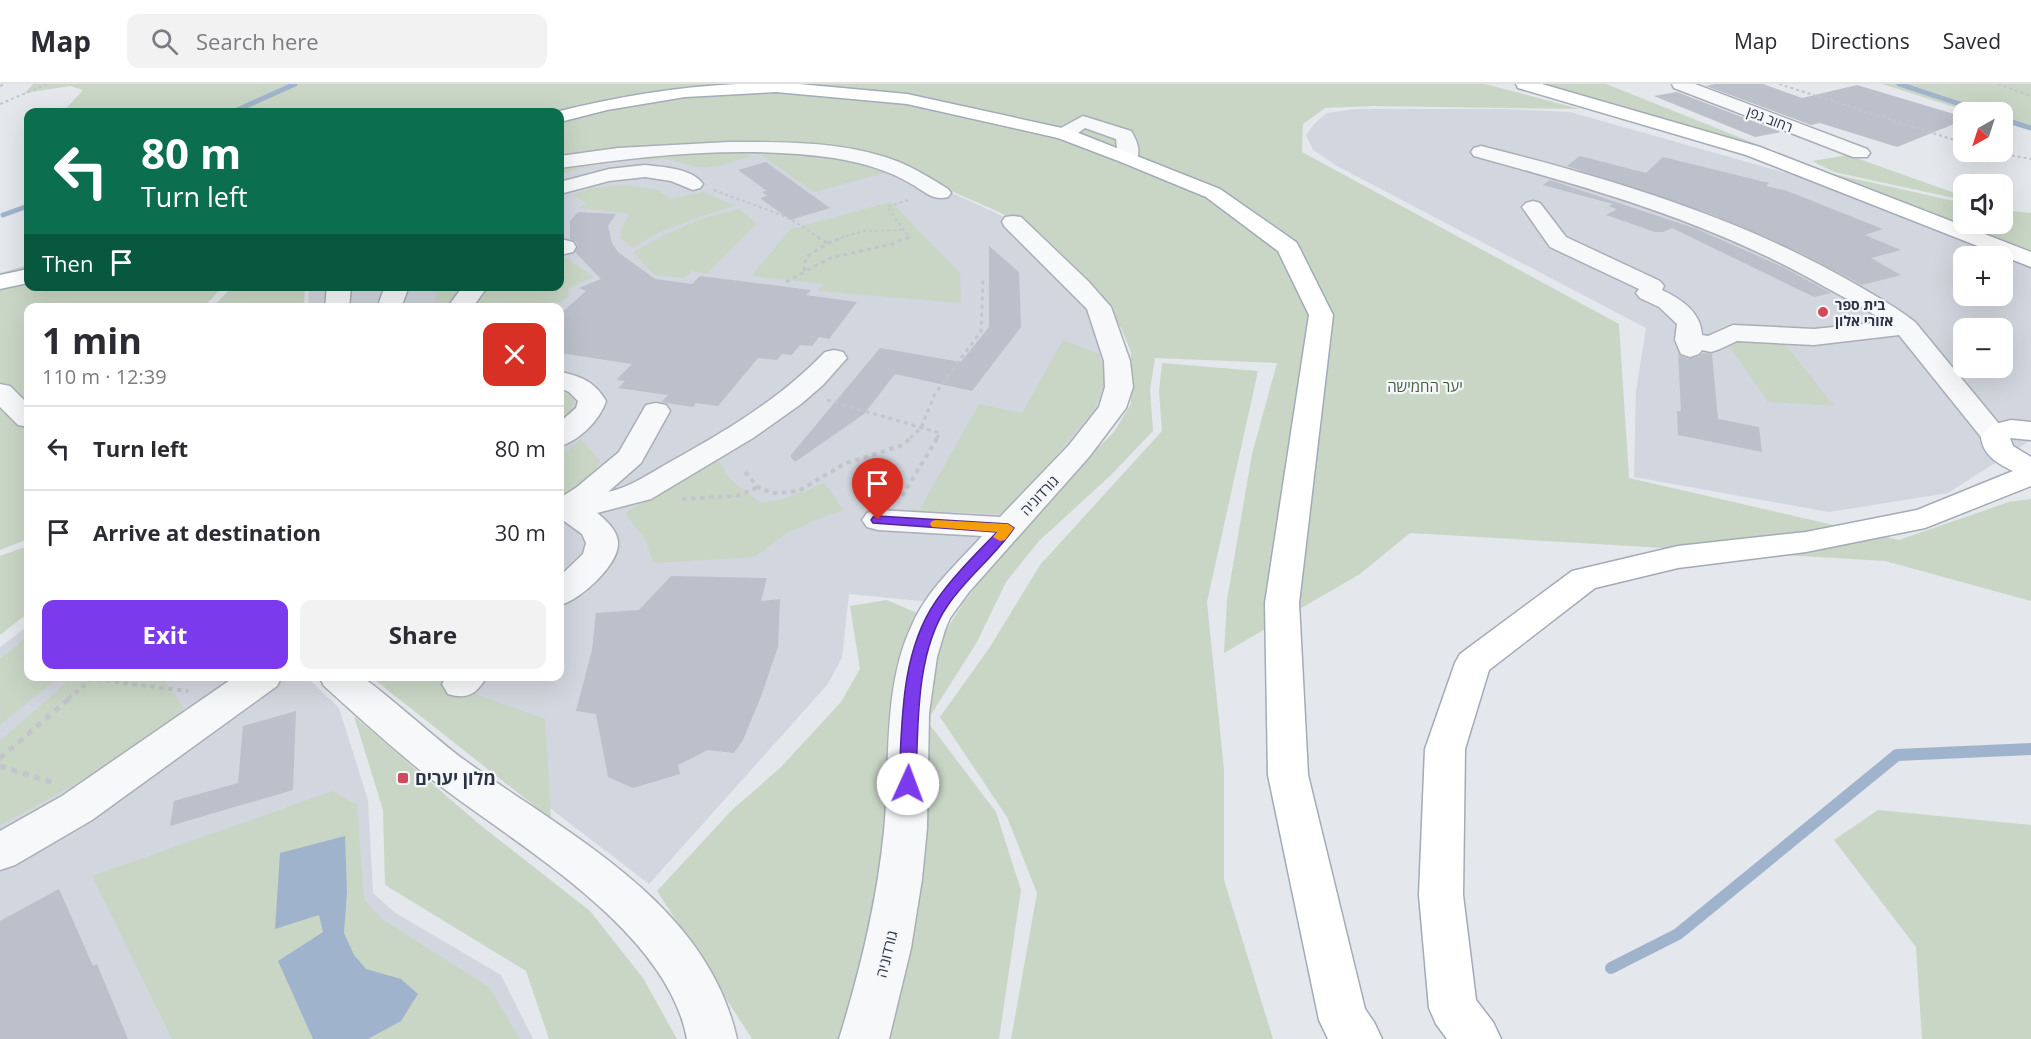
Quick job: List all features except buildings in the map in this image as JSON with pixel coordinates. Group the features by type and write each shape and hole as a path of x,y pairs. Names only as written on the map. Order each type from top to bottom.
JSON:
{"main road":[{"path":"1524,84 1753,151 2031,260"},
{"path":"564,116 606,105 685,92 776,87 907,99 1064,134 1128,158 1213,194 1288,247 1321,315 1282,603 1288,775 1343,1020 1357,1039"},
{"path":"0,282 24,277"},
{"path":"1993,491 1997,443 2001,431 2011,429 2031,431"},
{"path":"1997,443 2010,458 2031,468"},
{"path":"1476,1039 1453,1008 1441,895 1445,749 1473,663 1584,579 1678,557 1806,542 1925,518 2031,475"}],"street":[{"name":"רחוב גפן","path":"1680,84 1860,153"},
{"path":"564,161 623,153 700,149 766,148 822,151 883,163 913,175 939,192"},
{"path":"1481,152 1593,182 1730,230 1811,269 1887,312 1906,327 1997,443"},
{"path":"564,187 598,178 650,172 674,174 693,184"},
{"path":"1533,207 1558,242 1652,286 1648,293 1668,302 1689,322 1689,344 1711,344 1733,333 1814,337 1906,327"},
{"name":"גורדוניה","path":"864,1039 896,909 904,855 911,704 928,628 941,604 1079,451 1112,408 1119,387 1117,361 1099,307 1012,222"},
{"path":"463,303 472,291"},
{"path":"564,507 600,504 624,499 640,492 779,408 800,393 834,358"},
{"path":"564,381 579,386 588,393 592,401 589,411 564,434"},
{"path":"0,392 24,415"},
{"path":"564,507 588,494 631,457 656,411"},
{"path":"564,507 600,535 603,544 599,555 591,565 564,590"},
{"path":"878,520 1008,528"},
{"path":"343,681 447,770 599,876 632,906 665,944 693,985 712,1039"},
{"path":"0,852 77,808 247,684"}],"path":[{"path":"0,86 4,84"},
{"path":"0,104 47,84"},
{"path":"1779,84 1953,139"},
{"path":"1998,84 2031,96"},
{"path":"2013,156 2031,159"},
{"path":"693,184 789,218 827,243"},
{"path":"786,282 836,256 898,243 910,238 887,207 939,192"},
{"path":"804,271 806,257 827,243 869,230 904,230"},
{"path":"744,472 758,488 772,493 791,492 802,489 844,464 903,445 921,428 934,394 981,331 983,279"},
{"path":"800,393 940,434 902,497 878,520"},
{"path":"0,758 90,681"},
{"path":"154,681 247,684"},
{"path":"0,766 95,795"}],"shaded area":[{"name":"בית ספר אזורי אלון","path":"1355,109 1502,109 1570,112 1818,182 1982,246 1953,246 1953,306 2013,306 2013,258 2031,265 2031,440 1948,493 1829,512 1634,477 1636,391 1646,328 1337,166 1313,150 1306,135 1327,113"},
{"path":"639,149 832,149 939,187 994,212 1038,236 1086,284 1119,408 951,604 849,594 842,658 827,685 649,884 384,681 564,681 564,303 308,303 309,291 564,291 564,160"},
{"path":"24,629 24,681 311,681 339,708 368,800 373,893 394,912 501,975 533,1039 0,1039 0,647"}],"green space":[{"name":"יער החמישה","path":"33,84 1485,84 1580,109 1374,106 1325,108 1303,124 1302,152 1619,324 1629,478 1899,540 2009,502 2031,499 2031,601 1885,561 1410,533 1360,574 1224,653 1227,600 1252,454 1277,363 1155,358 1150,390 1153,431 1111,475 1039,541 1006,582 977,642 927,721 996,812 1021,890 999,1039 877,1039 923,710 938,643 964,602 1033,512 1114,432 1131,404 1131,352 1121,328 1087,278 1042,235 999,212 942,187 840,150 636,148 564,158 564,108 67,108 83,90 70,86 25,93"},
{"path":"1539,84 1606,84 1816,168 1686,125"},
{"path":"1882,84 2031,84 2031,129 2013,124 2013,102 1953,102 1953,107"},
{"path":"734,151 753,156 712,167 693,166 666,159 648,159 597,165 564,173 564,165 589,159"},
{"path":"758,153 823,154 892,171 814,192"},
{"path":"1848,155 1953,192 1953,198 1834,172 1812,161"},
{"path":"1829,173 1953,201 1953,224"},
{"path":"626,185 658,190 671,199 703,192 735,206 660,232 632,248 620,237 629,214 579,208 587,203 573,195 590,188"},
{"path":"891,202 960,273 961,303 818,291 824,284 751,276 791,229"},
{"path":"739,209 757,224 707,274 692,271 685,278 655,275 633,252 704,218"},
{"path":"2013,211 2031,213 2031,256 2013,249 2013,246 2007,246 1977,234 2013,234"},
{"path":"564,257 594,277 568,288 569,297 557,303 435,303 437,291 564,291"},
{"path":"24,266 24,291 219,291 207,303 24,303 24,541 0,550 0,273"},
{"path":"228,291 305,291 304,303 217,303"},
{"path":"1063,340 1099,354 1106,380 1094,410 1007,514 919,511 979,404 1022,413"},
{"path":"1726,341 1786,345 1834,406 1768,402"},
{"path":"1162,363 1258,371 1207,602 1224,770 1224,880 1273,1039 1011,1039 1037,893 1007,817 940,717 990,647 1040,565 1162,431 1159,391"},
{"path":"564,393 574,399 569,419 564,423"},
{"path":"581,439 600,461 594,474 573,493 564,497 564,454"},
{"path":"716,457 731,480 761,503 784,499 825,483 844,511 827,515 785,534 755,557 653,563 646,541 625,513"},
{"path":"24,547 24,616 0,635 0,556"},
{"path":"887,600 917,613 904,650 889,762 880,874 846,1039 752,1039 657,891 732,810 781,767 841,702 860,669 850,606"},
{"path":"24,639 24,681 54,681 0,725 0,659"},
{"path":"68,681 165,681 184,709 118,758 0,825 0,741"},
{"path":"376,681 438,681 545,719 551,819"},
{"path":"354,716 479,824 590,911 643,978 677,1039 549,1039 526,971 385,885 383,810"},
{"path":"333,791 357,805 364,899 383,920 489,987 520,1039 172,1039 92,876"},
{"path":"1878,810 2031,825 2031,1039 1922,1039 1916,947 1834,840"}],"water":[{"path":"345,836 347,892 344,933 354,955 366,969 401,979 418,994 401,1021 368,1039 313,1039 278,961 323,932 319,915 275,929 280,853"}],"waterway":[{"path":"242,108 295,84"},
{"path":"1899,84 1954,102"},
{"path":"2013,122 2031,128"},
{"path":"3,215 24,207"},
{"path":"1611,968 1678,934 1897,755 2031,749"}],"slow traffic":[{"path":"936,524 1008,528 1000,537"}],"place":[{"name":"בית ספר אזורי אלון","path":"1823,312"},
{"name":"מלון יערים","path":"403,778"}],"route":[{"path":"878,520 1008,528 941,604 928,628 911,704 908,784"}]}
